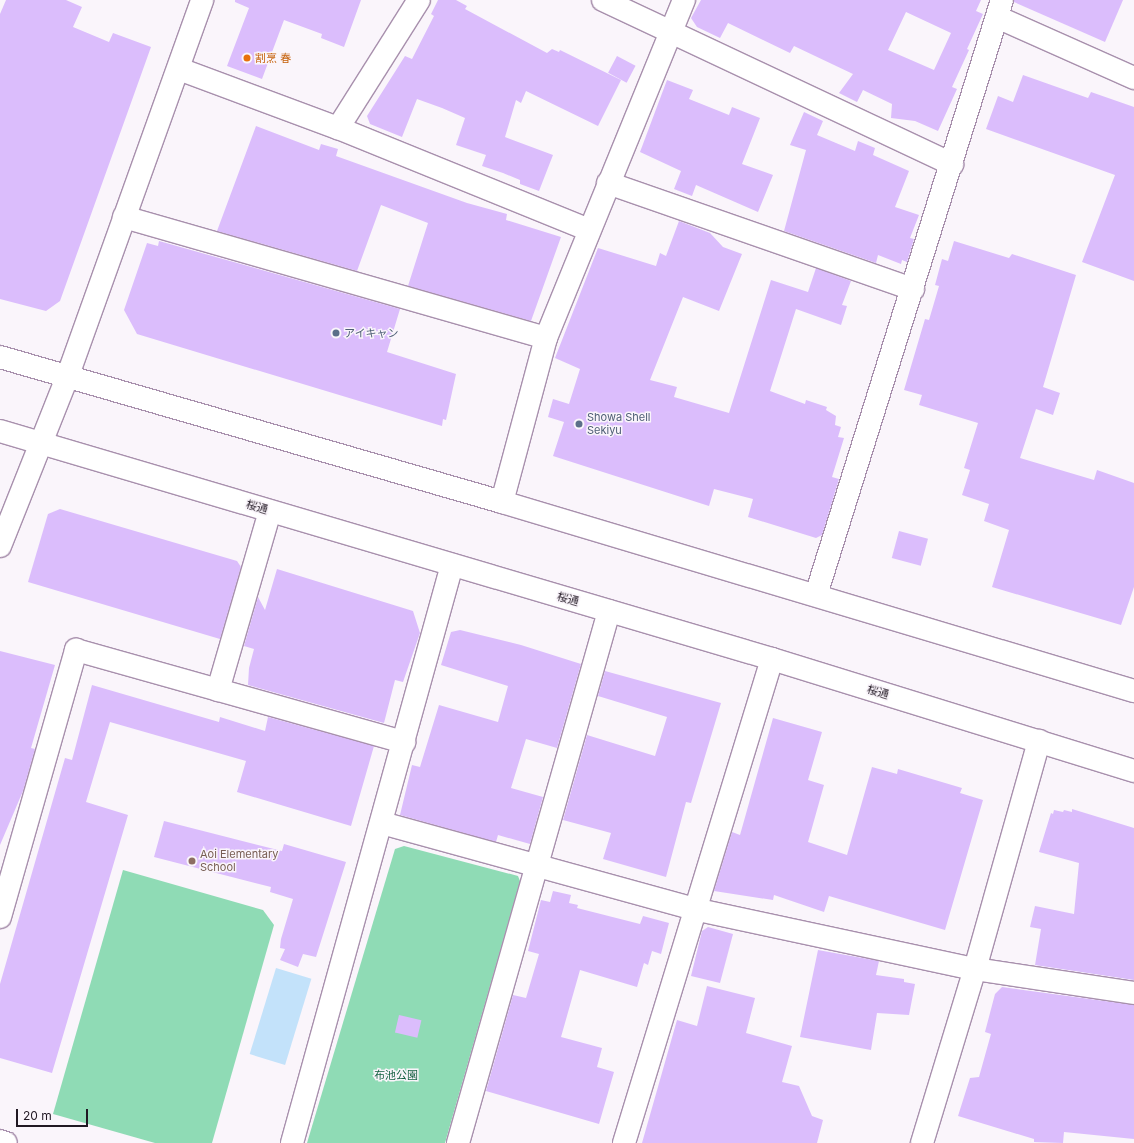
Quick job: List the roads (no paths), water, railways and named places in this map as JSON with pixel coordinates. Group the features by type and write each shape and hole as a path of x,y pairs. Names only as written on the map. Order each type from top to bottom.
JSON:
{"street":[{"path":"0,546 42,444 68,375 124,217 179,69 202,0"},
{"path":"338,128 419,0"},
{"path":"603,0 669,33 952,164"},
{"path":"502,502 546,338 669,33 684,0"},
{"path":"816,595 913,289 999,9 1134,78"},
{"path":"179,69 338,128 589,230"},
{"path":"608,183 913,289"},
{"path":"124,217 546,338"},
{"path":"0,357 68,375 502,502 1134,691"},
{"name":"桜通","path":"0,431 772,659 1134,771"},
{"path":"218,690 270,511"},
{"path":"292,1143 382,823 452,565"},
{"path":"458,1143 609,611"},
{"path":"0,917 76,650 404,742"},
{"path":"624,1143 694,909 772,659"},
{"path":"922,1143 975,969 1039,741"},
{"path":"382,823 694,909 975,969 1134,993"},
{"path":"0,1141 6,1143"}],"water":[{"path":"276,968 311,979 285,1065 250,1054"}],"place":[{"name":"割烹 春","path":"247,58"},
{"name":"アイキャン","path":"336,333"},
{"name":"Showa Shell Sekiyu","path":"579,424"},
{"name":"Aoi Elementary School","path":"192,861"}],"park label":[{"name":"布池公園","path":"396,1075"}]}
